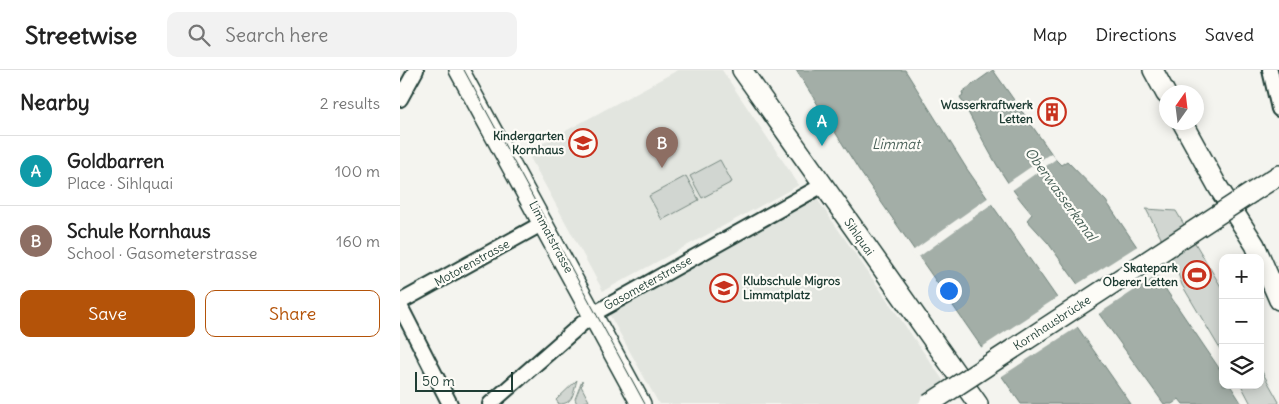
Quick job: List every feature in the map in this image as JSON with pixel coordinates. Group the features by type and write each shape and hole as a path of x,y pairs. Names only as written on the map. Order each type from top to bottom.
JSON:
{"street":[{"path":"400,99 416,70"},
{"name":"Limmatstrasse","path":"459,70 641,404"},
{"name":"Sihlquai","path":"742,70 978,404"},
{"path":"1153,70 1161,85"},
{"path":"1270,70 1279,109"},
{"path":"1186,130 1218,187 1279,277"},
{"name":"Kornhausbrücke","path":"929,404 1279,175"},
{"name":"Gasometerstrasse","path":"490,404 593,314 823,185"},
{"name":"Motorenstrasse","path":"400,304 543,222"},
{"path":"1256,245 1279,300"},
{"path":"400,304 450,404"}],"shaded area":[{"path":"678,70 722,70 799,185 603,291 527,152"},
{"path":"720,160 732,182 702,198 690,176"},
{"path":"686,176 699,200 662,220 649,196"},
{"path":"815,196 947,386 916,404 659,404 608,312"},
{"name":"Skatepark Oberer Letten","path":"1146,209 1176,211 1219,283 1219,347 1182,285 1175,265"},
{"path":"1264,375 1279,402 1278,404 1251,404 1243,389 1264,389"},
{"path":"577,380 570,400 559,404 556,400"},
{"path":"582,381 583,384 581,386 589,401 577,404 575,399"}],"water":[{"name":"Limmat","path":"796,70 905,70 967,169 1131,404 1021,404 859,170"},
{"name":"Oberwasserkanal","path":"993,70 1056,160 1061,165 1067,161 1106,201 1219,368 1219,389 1233,389 1242,404 1183,404 1179,399 1172,404 1164,404 1048,243 1027,220 1032,214 1011,187 984,143 960,97 963,95 962,92"}],"pier":[{"path":"1051,153 1056,159 1011,191 1006,184"},
{"path":"989,197 993,203 916,259 911,252"},
{"path":"1139,245 1159,274 1097,315 1076,285"},
{"path":"1058,297 1079,326 999,378 979,349"}],"tram line":[{"path":"464,70 645,404"}],"place":[{"name":"Wasserkraftwerk Letten","path":"1052,112"},
{"name":"Kindergarten Kornhaus","path":"583,143"},
{"name":"Goldbarren","path":"822,146"},
{"name":"Schule Kornhaus","path":"662,168"},
{"name":"Skatepark Oberer Letten","path":"1197,275"},
{"name":"Klubschule Migros Limmatplatz","path":"724,288"}]}
